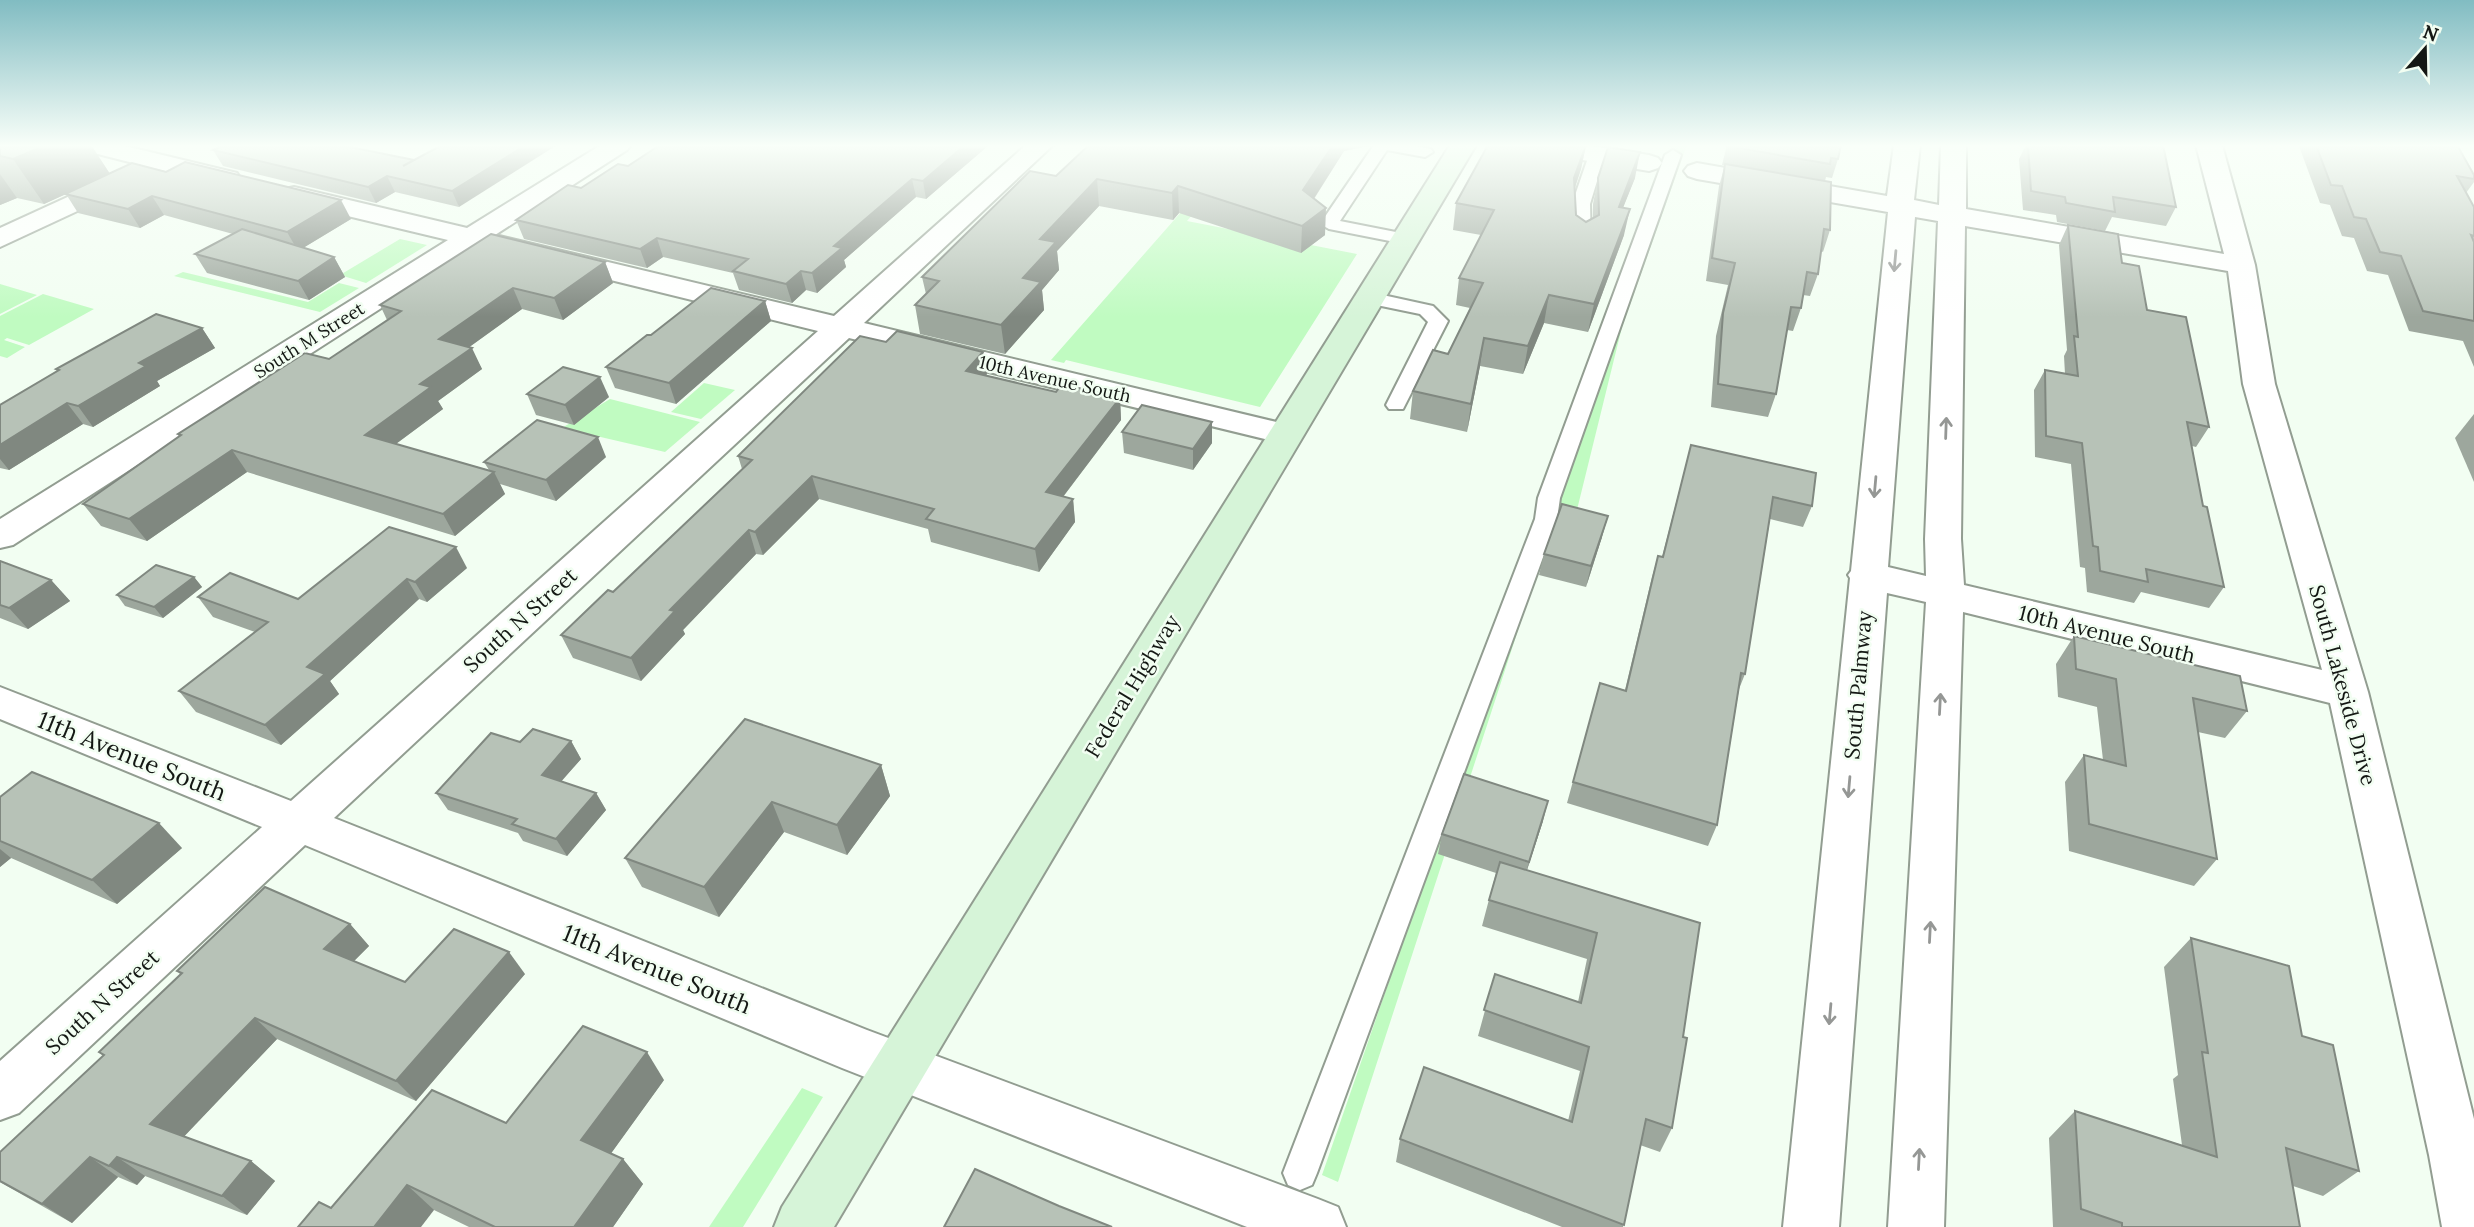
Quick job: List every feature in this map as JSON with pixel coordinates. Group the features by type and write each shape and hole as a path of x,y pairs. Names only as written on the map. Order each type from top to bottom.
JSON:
{"main road":[{"name":"Federal Highway","path":"802,1227 1405,239 1421,202"}],"street":[{"path":"0,239 76,202"},
{"name":"10th Avenue South","path":"324,202 1285,434"},
{"name":"South M Street","path":"0,536 527,202"},
{"name":"South N Street","path":"0,1095 978,202"},
{"path":"1875,202 2241,265"},
{"name":"South Palmway","path":"1811,1227 1901,202"},
{"path":"1916,1227 1945,594 1943,539 1952,202"},
{"name":"South Lakeside Drive","path":"2224,202 2241,265 2259,384 2348,692 2456,1155 2470,1227"},
{"name":"10th Avenue South","path":"1867,575 2348,692"},
{"name":"11th Avenue South","path":"0,702 899,1066 1318,1227"}],"lane":[{"path":"1344,202 1329,224 1405,239"},
{"path":"1582,202 1582,242"},
{"path":"1300,1173 1546,519 1549,498 1651,202"},
{"path":"1369,298 1426,310 1438,321 1396,405"}],"green space":[{"path":"1190,202 1203,202 1187,221 1357,254 1260,407 1066,360 1064,363 1051,360"},
{"path":"1649,202 1667,202 1622,327 1573,526 1552,526 1338,1182 1322,1175 1451,802 1545,492 1601,325"},
{"path":"400,239 427,245 366,283 340,275"},
{"path":"183,272 308,302 339,283 359,288 320,312 174,276"},
{"path":"0,284 37,295 0,314"},
{"path":"43,294 94,309 29,345 7,338 4,340 25,347 7,358 0,356 0,316"},
{"path":"704,383 735,390 701,419 671,412"},
{"path":"610,399 700,422 665,452 562,428"},
{"path":"802,1088 823,1097 743,1227 709,1227"}],"building":[{"path":"100,202 140,202 128,209"},
{"path":"175,202 337,202 287,232"},
{"path":"542,202 885,202 834,246 842,248 812,273 801,271 786,284 733,271 748,259 657,238 640,249 516,220"},
{"path":"998,202 1075,202 1040,239 1056,242 1023,278 1041,282 1001,325 915,305 939,281 922,277"},
{"path":"1228,202 1319,202 1326,208 1302,226"},
{"path":"1575,202 1576,215 1586,222 1599,215 1599,202 1621,202 1619,207 1630,209 1594,304 1549,295 1528,346 1484,338 1471,404 1413,391 1433,350 1448,354 1483,283 1459,278 1494,210 1456,203"},
{"path":"1720,202 1831,202 1830,230 1824,229 1818,274 1807,272 1801,308 1791,307 1776,394 1718,384 1723,313 1735,263 1712,258"},
{"path":"2114,202 2115,212 2066,203"},
{"path":"2146,202 2175,202 2176,207"},
{"path":"2348,202 2471,202 2474,207 2474,236 2471,235 2474,242 2474,321 2423,311 2401,256 2380,252 2366,219 2354,217"},
{"path":"2068,225 2118,234 2122,263 2139,266 2147,310 2186,317 2209,427 2187,422 2203,506 2207,507 2224,587 2146,569 2148,582 2100,571 2098,547 2093,546 2082,443 2046,436 2045,370 2078,376 2074,336 2078,337"},
{"path":"242,229 334,257 298,281 195,254"},
{"path":"491,234 605,262 554,298 513,288 439,339 472,348 420,384 431,387 365,435 494,472 443,514 232,450 129,519 83,504 181,435 178,434 305,353 329,359 401,311 380,305"},
{"path":"711,288 765,301 669,383 606,367 647,335 651,335"},
{"path":"156,314 202,328 139,363 146,366 78,406 67,403 0,445 0,405 59,370 56,369"},
{"path":"897,331 983,352 966,371 1056,392 1062,384 1120,398 1046,492 1073,499 1035,549 926,519 934,509 812,476 755,532 749,530 670,610 675,611 631,658 561,635 608,590 613,592 752,460 738,456 860,336 886,342"},
{"path":"563,367 600,377 565,405 527,394"},
{"path":"1142,405 1212,422 1193,449 1122,432"},
{"path":"537,420 598,437 546,480 484,462"},
{"path":"1691,445 1816,473 1812,506 1773,497 1745,674 1741,673 1717,825 1573,782 1600,683 1626,691 1658,556 1663,557"},
{"path":"1562,504 1608,516 1591,566 1544,554"},
{"path":"389,527 456,547 415,582 407,579 307,667 325,674 265,725 179,691 268,622 198,597 230,573 298,599"},
{"path":"0,561 51,580 9,608 0,605"},
{"path":"156,565 194,577 154,607 117,595"},
{"path":"2074,636 2240,676 2247,711 2193,698 2217,859 2089,824 2084,755 2126,766 2116,679 2076,669"},
{"path":"745,719 881,765 837,825 772,802 704,887 625,858"},
{"path":"533,729 571,741 542,775 596,793 556,839 512,824 517,819 436,793 491,733 520,742"},
{"path":"32,772 159,823 92,880 0,841 0,797"},
{"path":"1464,774 1548,801 1529,862 1442,834"},
{"path":"1500,862 1700,923 1683,1037 1687,1038 1672,1128 1646,1119 1624,1225 1400,1139 1424,1067 1572,1122 1589,1047 1484,1010 1495,974 1581,1003 1597,933 1489,900"},
{"path":"265,887 350,924 324,949 405,982 454,929 509,952 396,1081 255,1018 150,1124 251,1161 222,1196 117,1157 109,1166 90,1157 42,1204 0,1181 0,1152 104,1055 99,1052 182,973 177,971"},
{"path":"2191,938 2289,966 2302,1036 2333,1045 2359,1171 2286,1148 2300,1227 2122,1227 2122,1223 2081,1209 2075,1111 2217,1157 2202,1052 2208,1053"},
{"path":"583,1026 647,1052 581,1140 623,1159 574,1227 495,1227 407,1185 374,1227 298,1227 319,1202 331,1208 432,1090 506,1123"},
{"path":"975,1169 1059,1206 1112,1227 944,1227"}]}
